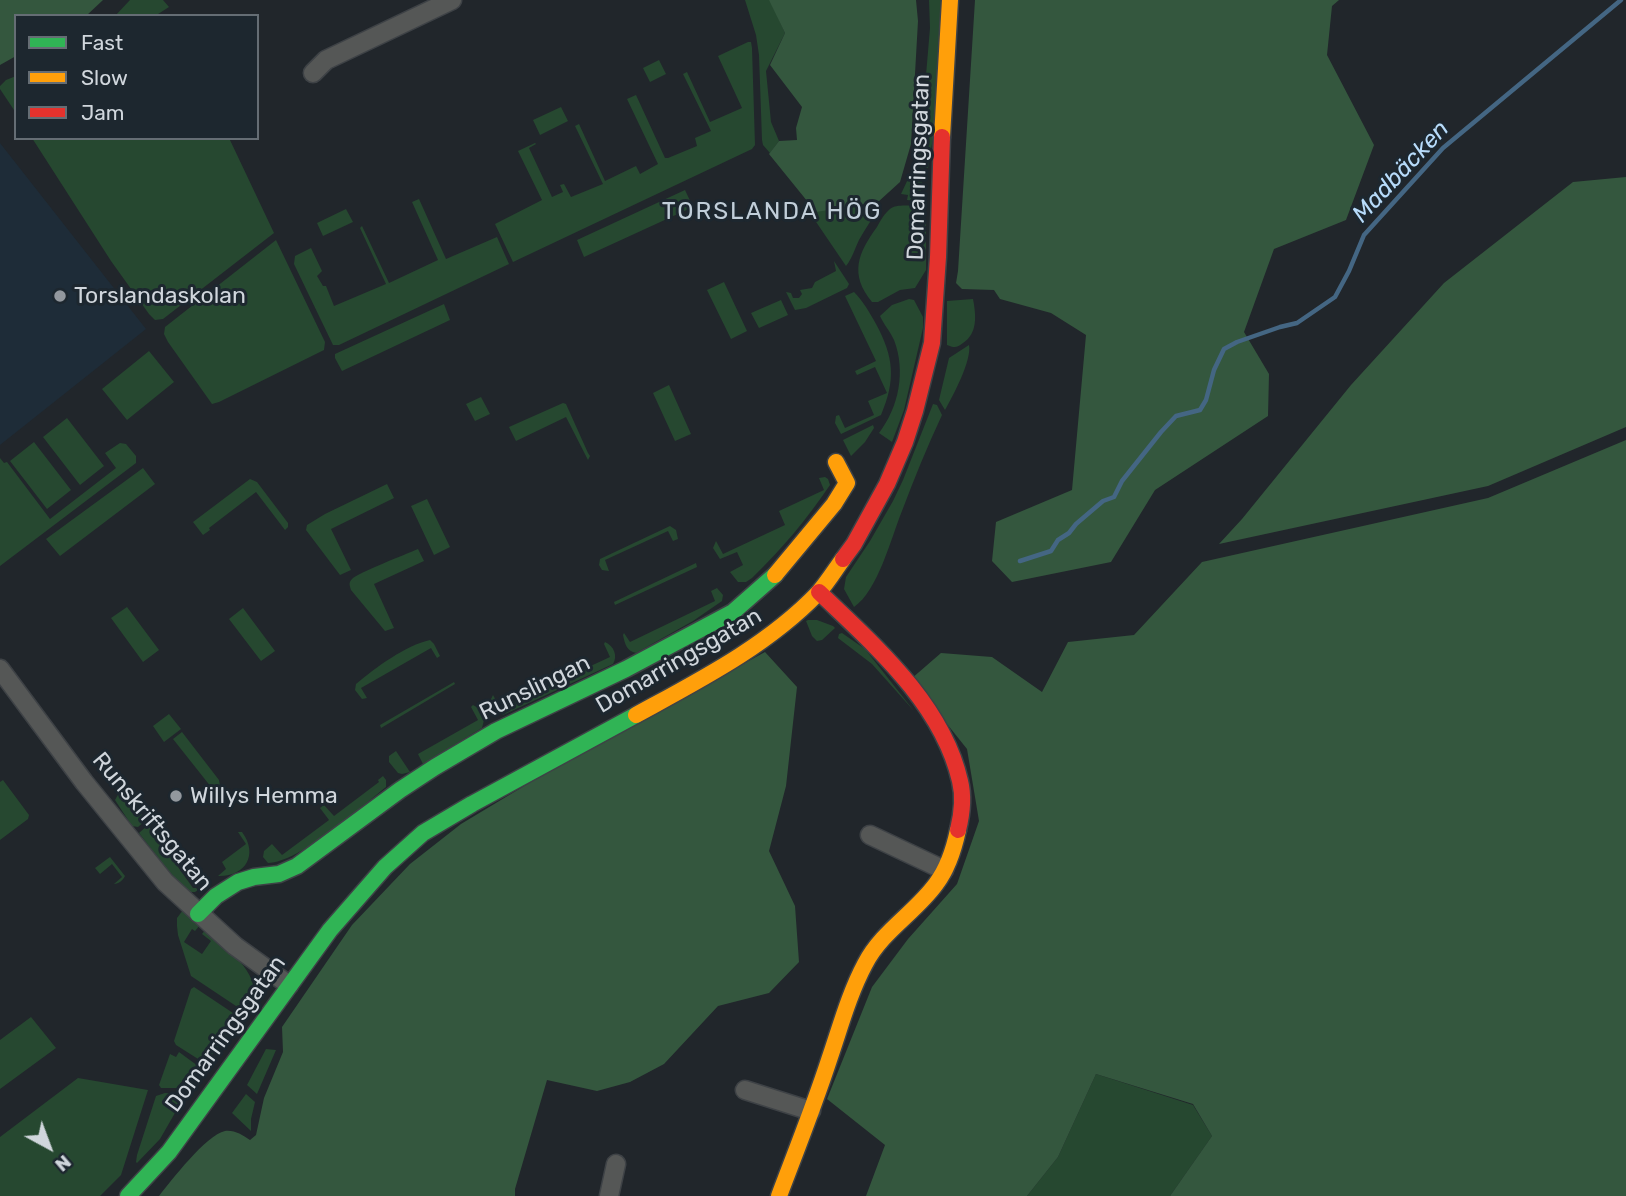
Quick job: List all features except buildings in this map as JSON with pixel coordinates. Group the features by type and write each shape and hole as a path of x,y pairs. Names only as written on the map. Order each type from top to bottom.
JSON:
{"street":[{"path":"313,72 326,60 452,0"},
{"name":"Domarringsgatan","path":"128,1196 169,1152 330,930 385,867 423,834 472,804 692,684 776,632 819,592 854,544 887,484 905,442 932,343 939,257 950,0"},
{"name":"Runslingan","path":"198,914 221,891 244,880 280,874 298,866 400,790 496,731 626,669 733,612 776,574 834,504 848,483 836,462"},
{"path":"779,1196 867,960 883,937 925,896 944,870 960,823 960,784 941,730 894,668 819,592"},
{"name":"Runskriftsgatan","path":"0,670 84,782 165,882 234,946 289,985"},
{"path":"870,835 944,870"},
{"path":"745,1090 811,1111"},
{"path":"609,1196 616,1164"}],"shaded area":[{"name":"Torslandaskolan","path":"0,143 146,329 0,445"}],"green space":[{"path":"0,0 103,0 88,14 14,14 14,57 0,65"},
{"path":"130,0 163,0 169,7 158,14 117,14"},
{"path":"745,0 770,0 785,33 766,71 771,122 779,141 770,153 762,140 759,55"},
{"path":"769,0 916,0 918,21 911,144 900,182 878,202 816,212 769,154 779,141 797,140 796,128 802,107 770,65 785,33"},
{"path":"929,0 944,0 936,120 928,168 924,168 921,191 917,191 916,201 907,200 908,195 901,194 916,162 920,146 930,28"},
{"path":"975,0 1339,0 1332,6 1327,55 1374,145 1346,220 1274,249 1244,332 1269,374 1268,416 1155,490 1111,562 1012,582 992,561 996,522 1072,490 1086,335 1051,313 1000,299 994,290 962,289 956,283"},
{"path":"751,42 752,48 755,145 752,149 513,262 495,224 542,200 518,151 536,144 529,148 552,197 563,192 560,185 564,184 571,197 603,184 575,126 579,124 605,181 636,166 640,174 658,164 627,99 636,95 665,158 697,146 695,138 711,131 683,74 687,72 710,122 742,108 718,56"},
{"path":"659,60 666,74 650,82 643,68"},
{"path":"14,77 14,110 0,89 6,80"},
{"path":"561,107 568,121 540,135 533,120"},
{"path":"33,140 230,140 274,233 163,319 155,320 149,314 111,261"},
{"path":"1626,177 1626,427 1488,486 1219,544 1351,385 1444,283 1573,182"},
{"path":"685,190 693,207 584,257 577,240"},
{"path":"419,199 446,259 497,237 509,264 339,345 333,345 294,264 295,256 311,248 322,271 317,276 323,286 326,286 334,306 386,284 360,228 362,226 389,283 438,260 412,202"},
{"path":"917,206 919,219 922,224 926,224 926,270 915,288 900,290 878,302 872,302 860,282 858,273 865,246 890,209"},
{"path":"876,207 878,210 846,266 810,213 815,208"},
{"path":"346,209 353,222 323,236 317,223"},
{"path":"276,240 325,342 324,350 212,404 168,342 164,334 165,327"},
{"path":"834,261 849,284 847,288 806,308 795,310 786,292 791,293 793,298 799,298 802,294 800,290 812,288 815,282 836,271"},
{"path":"724,282 747,331 731,339 707,290"},
{"path":"854,292 882,336 889,358 891,380 881,415 841,434 835,423 836,416 839,415 845,428 874,415 868,401 887,393 875,367 857,375 855,371 876,361 845,296"},
{"path":"973,299 974,329 968,339 959,346 947,345 947,301"},
{"path":"781,300 788,315 759,328 751,313"},
{"path":"914,300 923,317 923,328 904,410 892,442 879,433 896,400 900,364 894,340 880,316 892,305"},
{"path":"444,304 450,320 342,371 335,354"},
{"path":"969,345 965,368 945,410 939,400 949,358"},
{"path":"149,351 174,382 127,420 102,389"},
{"path":"669,385 691,434 675,441 653,393"},
{"path":"481,397 490,414 475,421 466,404"},
{"path":"566,404 590,456 588,460 566,417 516,441 509,427"},
{"path":"933,404 937,405 942,415 877,577 863,599 854,607 844,589 846,577 893,501"},
{"path":"67,418 104,466 80,485 43,437"},
{"path":"873,425 874,428 865,442 851,456 843,440"},
{"path":"1626,440 1626,1196 1170,1196 1212,1136 1193,1104 1096,1074 1058,1157 1027,1196 866,1196 885,1145 827,1099 872,987 908,939 957,884 979,821 967,749 911,679 941,653 992,657 1042,692 1068,642 1134,635 1202,562 1488,498"},
{"path":"34,442 71,490 47,509 10,461"},
{"path":"120,443 126,444 136,456 136,463 0,566 0,458 4,463 7,462 50,519 116,468 105,453"},
{"path":"143,468 155,484 60,556 46,539"},
{"path":"825,477 830,485 794,533 752,578 746,582 738,582 730,572 743,565 737,552 720,559 713,548 716,541 723,554 785,525 779,511 824,490 819,478"},
{"path":"250,479 257,482 288,523 288,527 285,530 256,492 203,535 193,522"},
{"path":"387,484 394,498 331,529 351,570 340,575 306,530 307,525"},
{"path":"427,499 450,547 434,555 411,506"},
{"path":"670,526 676,530 678,539 673,541 668,531 605,560 609,571 602,570 599,565 600,559"},
{"path":"418,549 424,561 374,584 394,628 385,631 351,590 350,582 363,572"},
{"path":"696,563 697,567 615,605 614,602"},
{"path":"717,588 723,595 722,601 693,621 636,653 627,647 624,633 630,642 715,601 711,591"},
{"path":"127,607 159,650 143,662 111,618"},
{"path":"243,608 275,651 261,661 229,619"},
{"path":"817,620 835,628 822,640 817,641 812,636 806,621"},
{"path":"842,633 865,649 914,711 872,664 838,638"},
{"path":"430,640 440,656 437,658 431,648 361,688 367,698 362,699 355,690 356,684 391,658"},
{"path":"605,642 614,652 613,664 503,715 494,710 490,701 493,695 500,708 610,657"},
{"path":"765,652 797,687 786,786 769,851 795,906 799,962 769,993 718,1006 664,1064 630,1082 597,1091 547,1080 515,1196 159,1196 189,1159 217,1134 232,1131 250,1140 256,1135 264,1098 283,1052 282,1027 352,925 410,864 461,824 564,762"},
{"path":"454,682 455,684 381,728 380,725"},
{"path":"473,705 478,708 484,720 482,728 423,764 418,754 478,720 471,707"},
{"path":"169,714 181,729 164,742 153,726"},
{"path":"182,732 219,780 220,786 215,792 173,739"},
{"path":"396,751 410,772 398,773 389,762 389,756"},
{"path":"383,776 386,787 313,844 281,860 268,863 263,857 264,851 272,844 282,855 329,820 320,808 324,805 334,816 379,782"},
{"path":"3,780 29,815 28,819 0,840 0,782"},
{"path":"123,790 146,820 138,827 132,826 115,800"},
{"path":"148,825 193,888 198,890 188,892 165,867 139,833"},
{"path":"238,832 242,832 247,841 249,856 246,863 236,873 218,876 226,869 222,862 246,844"},
{"path":"110,857 125,876 116,884 122,877 112,864 100,874 95,868"},
{"path":"183,910 200,925 195,931 192,929 184,942 202,954 211,941 202,934 205,930 247,970 254,990 253,1002 236,1006 191,976 178,935 177,918"},
{"path":"194,987 233,1013 234,1030 206,1064 174,1041 191,989"},
{"path":"31,1017 56,1048 0,1089 0,1040"},
{"path":"266,1049 276,1050 257,1094 247,1085"},
{"path":"179,1052 198,1066 193,1076 190,1079 185,1077 180,1084 181,1088 161,1088 159,1085 170,1054 176,1057"},
{"path":"1096,1074 1193,1105 1212,1136 1170,1196 1027,1196 1058,1157"},
{"path":"78,1078 148,1090 121,1175 100,1196 0,1196 0,1137"},
{"path":"165,1093 180,1094 183,1099 160,1139 137,1163 137,1155 156,1096"},
{"path":"246,1094 255,1102 251,1131 232,1113"}],"waterway":[{"name":"Madbäcken","path":"1020,561 1051,551 1058,540 1076,524 1103,501 1114,497 1122,481 1176,416 1200,410 1224,349 1237,342 1297,323 1335,297 1364,235 1443,148 1621,0"}],"traffic: fast":[{"path":"198,914 216,896 238,882 279,874 297,866 400,790 496,731 626,669 733,612 775,575"},
{"path":"128,1196 169,1152 330,930 385,867 423,833 636,715"}],"traffic: slow":[{"path":"942,137 950,0"},
{"path":"775,575 834,504 847,483 836,462"},
{"path":"636,715 755,646 818,593 843,559"},
{"path":"779,1196 859,975 880,942 928,894 940,878 950,858 958,830"}],"traffic: jam":[{"path":"843,559 887,484 905,442 932,343 942,137"},
{"path":"819,592 903,677 938,726 960,781 962,806 958,830"}],"place":[{"name":"Torslandaskolan","path":"60,296"},
{"name":"Willys Hemma","path":"176,796"}],"district":[{"name":"TORSLANDA HÖG","path":"772,212"}]}
